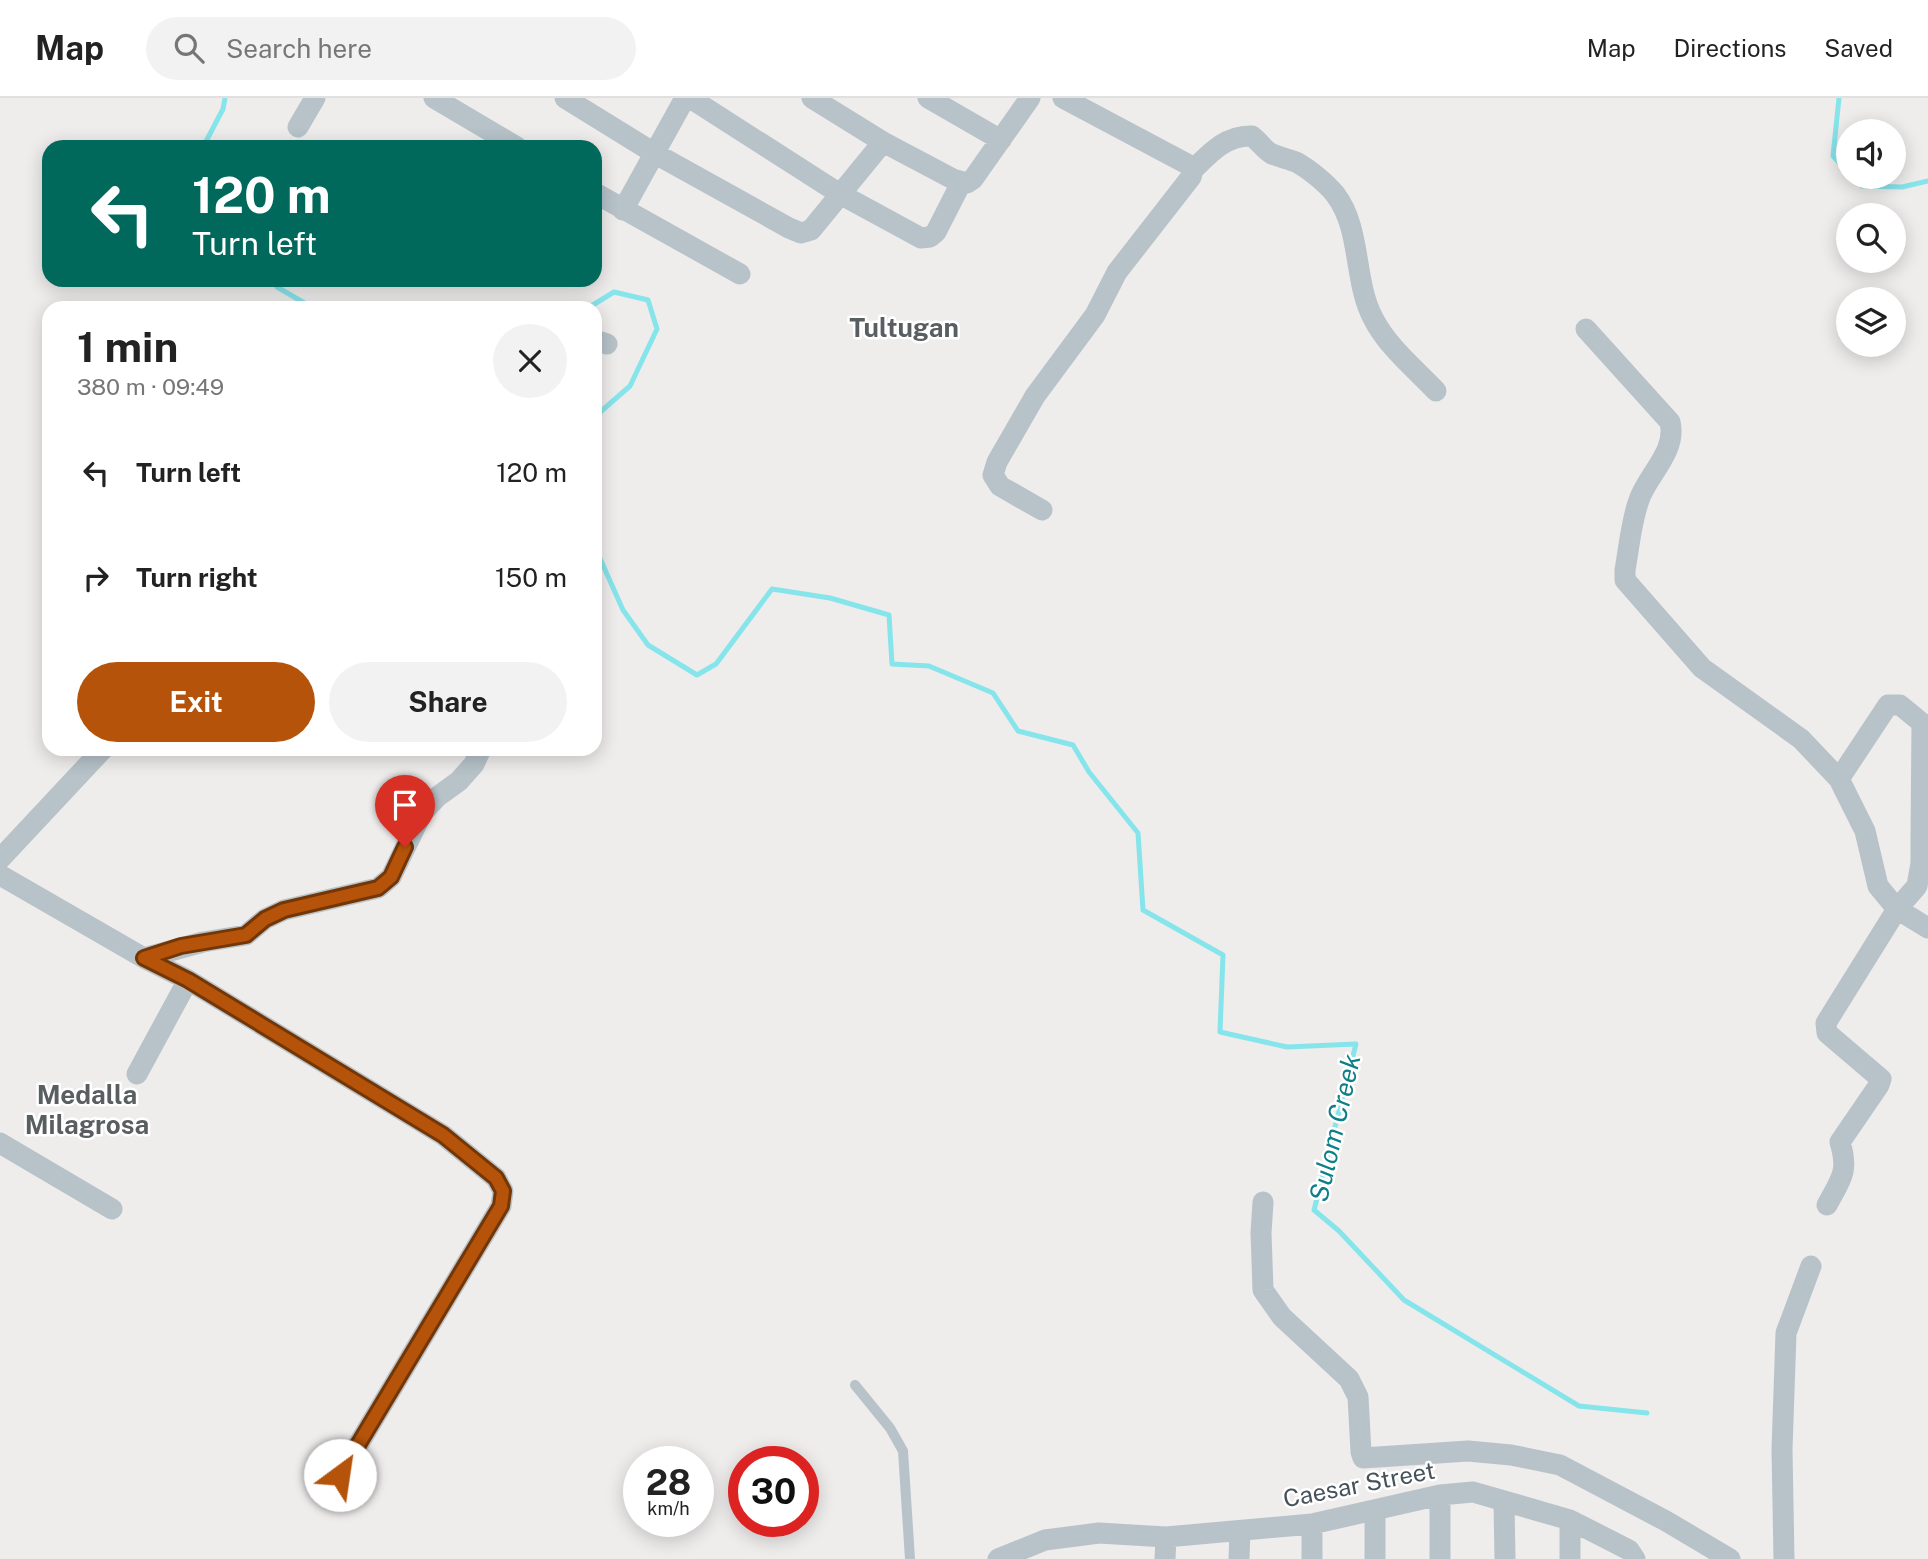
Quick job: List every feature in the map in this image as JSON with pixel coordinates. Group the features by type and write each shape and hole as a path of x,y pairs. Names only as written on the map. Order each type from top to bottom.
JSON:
{"street":[{"path":"298,127 315,98"},
{"path":"434,98 505,140"},
{"path":"565,98 654,153 801,233 811,230 883,142"},
{"path":"623,210 688,98 841,194 921,238 930,237 936,232 961,183"},
{"path":"812,98 883,142 961,183 973,179 1030,98"},
{"path":"928,98 1000,140"},
{"path":"1073,100 1189,165 1193,170"},
{"path":"1042,510 1000,486 993,475 997,462 1035,396 1095,315 1117,272 1191,177 1193,170 1219,145 1241,136 1252,136 1270,153 1299,164 1335,194 1345,213 1372,317 1388,341 1436,391"},
{"path":"602,197 740,274"},
{"path":"1586,329 1670,422 1672,433 1670,444 1639,500 1625,580 1702,668 1801,739 1839,779 1865,831 1878,886 1897,909 1928,928"},
{"path":"1827,1205 1845,1172 1845,1154 1840,1142 1881,1079 1827,1033 1826,1023 1897,909 1917,886 1925,833 1925,726 1900,705 1888,705 1839,779"},
{"path":"0,859 96,756"},
{"path":"144,958 192,944 246,935 265,919 284,910 378,888 391,877 422,813 437,797 459,781 478,756"},
{"path":"0,875 144,958 188,980 443,1135 496,1178 503,1191 501,1206 340,1475"},
{"path":"137,1074 188,980"},
{"path":"0,1143 112,1209"},
{"path":"1263,1202 1263,1290 1282,1317 1349,1379 1357,1397 1363,1458 1369,1460 1468,1451 1511,1455 1560,1465 1666,1521 1730,1559"},
{"path":"1794,1559 1784,1559 1782,1449 1786,1333 1811,1266"},
{"name":"Caesar Street","path":"998,1559 1045,1540 1099,1533 1166,1538 1312,1524 1440,1495 1473,1492 1570,1520 1629,1550 1635,1559"},
{"path":"1440,1495 1440,1559"},
{"path":"1504,1502 1504,1559"},
{"path":"1374,1510 1375,1559"},
{"path":"1570,1520 1570,1559"},
{"path":"1312,1524 1312,1559"},
{"path":"1239,1559 1240,1531"},
{"path":"1165,1559 1166,1538"}],"lane":[{"path":"855,1385 890,1428 903,1451 910,1559"}],"waterway":[{"name":"Sulom Creek","path":"207,140 223,109 225,98"},
{"path":"1837,119 1839,98"},
{"path":"1836,127 1833,156 1836,159"},
{"path":"1906,186 1928,181"},
{"name":"Sulom Creek","path":"277,287 301,301"},
{"name":"Sulom Creek","path":"599,301 614,292 648,300 657,329 630,386 602,410"},
{"name":"Sulom Creek","path":"602,563 623,610 648,645 697,675 716,664 772,589 830,598 889,615 892,664 929,666 993,693 1018,731 1073,745 1089,772 1138,833 1143,910 1223,955 1220,1032 1287,1047 1356,1044 1314,1210 1339,1231 1404,1300 1579,1406 1647,1413"}],"district":[{"name":"Tultugan","path":"904,328"},
{"name":"Medalla Milagrosa","path":"87,1110"}],"route":[{"path":"340,1475 501,1206 503,1191 496,1178 443,1135 188,980 144,958 181,946 246,935 265,919 284,910 378,888 391,877 405,847"}]}
